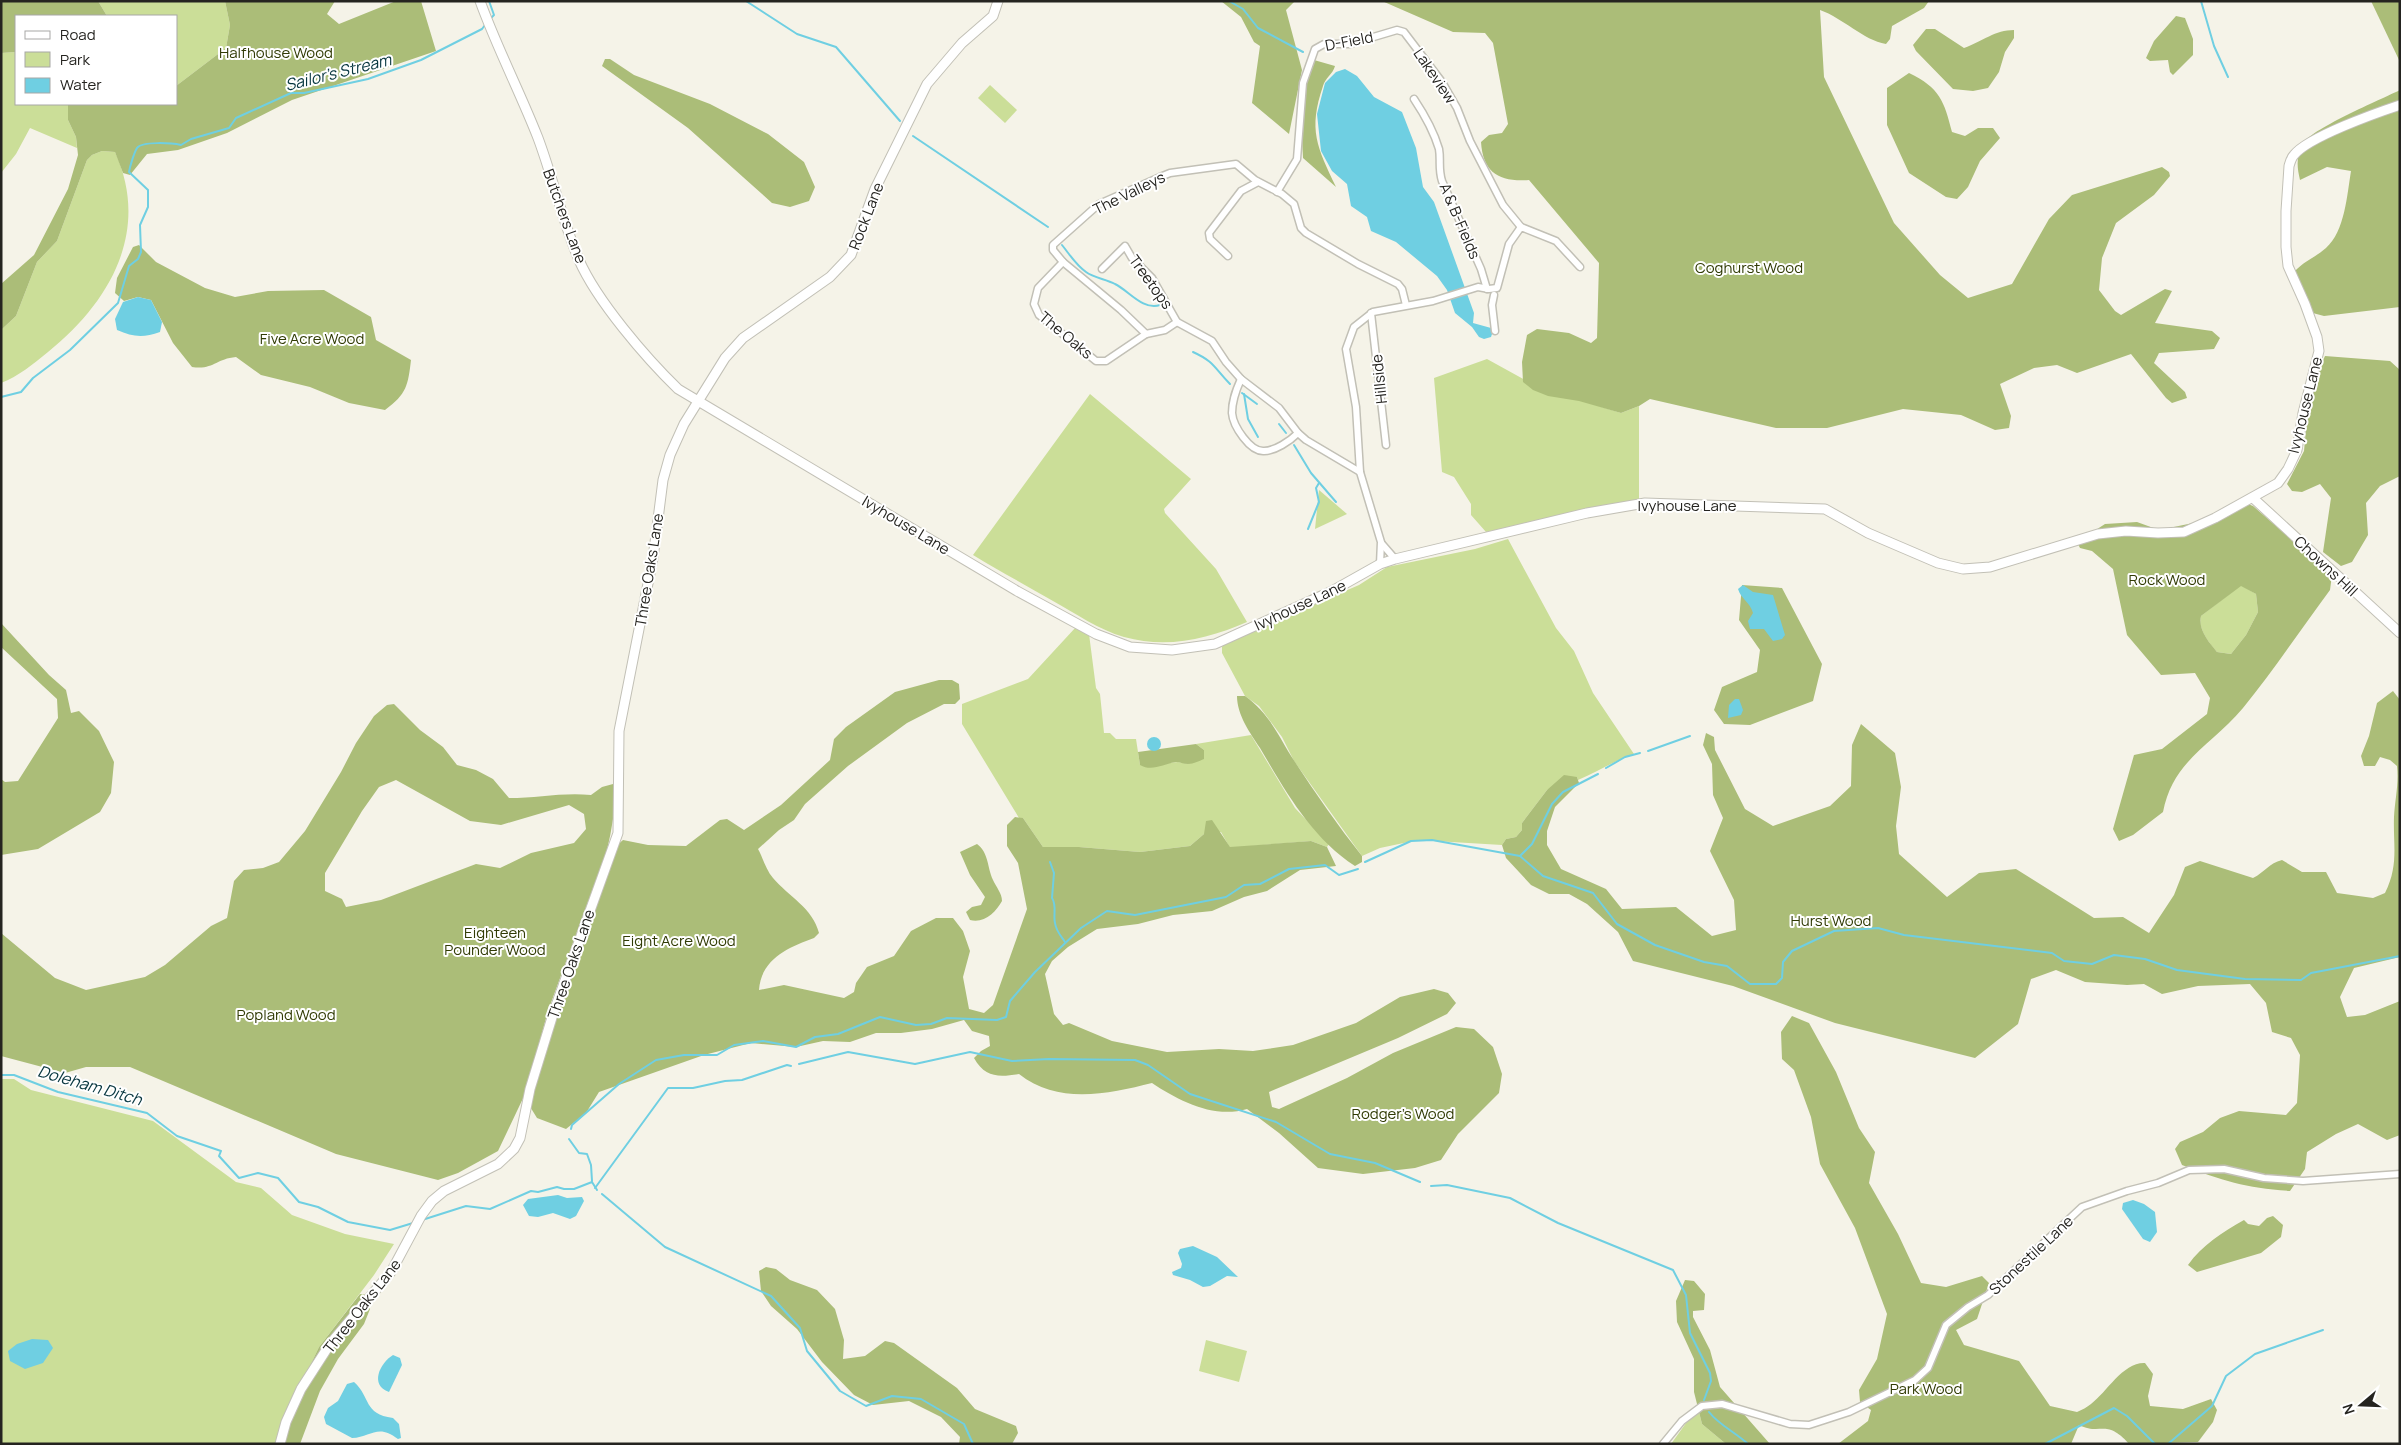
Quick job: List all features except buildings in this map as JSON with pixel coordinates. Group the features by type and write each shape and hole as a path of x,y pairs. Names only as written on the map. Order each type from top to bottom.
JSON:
{"street":[{"name":"Butchers Lane","path":"480,1 487,22 539,140 562,216 580,262 600,295 656,367 678,389 697,402"},
{"name":"Rock Lane","path":"697,402 725,358 743,338 830,277 851,255 875,189 927,84 962,43 993,16 998,1"},
{"name":"Lakeview","path":"1384,33 1397,30 1404,32 1442,82 1457,108 1470,141 1503,205 1521,227"},
{"name":"D-Field","path":"1277,192 1297,159 1303,83 1315,49 1324,44 1350,44 1384,33"},
{"name":"A & B-Fields","path":"1414,99 1426,119 1439,150 1438,168 1442,181 1480,269 1486,289"},
{"name":"Ivyhouse Lane","path":"697,402 1025,595 1104,639 1130,647 1181,650 1215,644 1332,591 1380,564 1587,513 1635,504 1660,503 1825,509 1868,533 1950,567 1970,569 1990,567 2098,534 2126,531 2184,532 2215,518 2278,483 2298,450 2303,413 2319,351 2317,336 2288,266 2286,211 2289,166 2293,156 2314,141 2353,122 2400,105"},
{"name":"The Valleys","path":"1063,262 1053,250 1053,245 1099,204 1170,173 1236,164 1258,182 1294,204 1302,228 1306,233 1358,264 1398,284 1402,289 1406,306"},
{"path":"1228,256 1210,239 1209,233 1241,191 1258,182"},
{"path":"1380,564 1381,542 1360,472 1356,407 1346,347 1354,327 1370,313 1445,297 1481,287 1486,289 1497,288 1500,285 1509,244 1521,227 1556,241 1580,268"},
{"name":"Treetops","path":"1102,268 1125,246 1132,258 1152,278 1177,322"},
{"path":"1063,262 1121,310 1146,334"},
{"name":"The Oaks","path":"1063,262 1038,288 1034,304 1039,315 1096,361 1106,361 1146,334 1165,330 1177,322"},
{"path":"1494,295 1492,305 1495,331"},
{"name":"Hillside","path":"1370,313 1386,445"},
{"path":"1177,322 1212,341 1241,380 1279,408 1298,433 1306,440 1360,472"},
{"path":"1241,380 1234,393 1232,414 1238,432 1247,441 1256,449 1267,451 1292,439 1298,433"},
{"name":"Three Oaks Lane","path":"280,1444 286,1422 301,1389 330,1344 390,1272 421,1216 432,1201 444,1191 498,1164 514,1149 520,1138 530,1089 554,1011 618,832 619,731 653,558 663,480 670,455 697,402"},
{"name":"Chowns Hill","path":"2253,498 2400,633"},
{"path":"1381,542 1395,559"},
{"name":"Stonestile Lane","path":"1662,1444 1682,1421 1702,1406 1722,1404 1790,1424 1809,1425 1849,1412 1915,1380 1928,1368 1946,1325 1968,1307 1988,1295 2082,1207 2127,1190 2158,1183 2189,1170 2224,1169 2264,1178 2303,1181 2400,1174"}],"green space":[{"path":"1,1 98,1 106,15 15,15 15,52 1,53"},
{"path":"98,1 225,1 230,25 226,48 178,84 178,15 106,15"},
{"name":"Halfhouse Wood","path":"225,1 335,1 327,14 339,24 396,1 421,1 436,51 292,100 227,133 178,150 147,154 130,175 123,173 115,152 102,151 92,155 87,160 57,241 37,262 16,316 1,330 1,284 34,255 68,189 78,155 76,137 68,120 68,105 178,105 178,84 226,48 230,25"},
{"path":"1221,1 1295,1 1286,10 1302,70 1289,134 1252,103 1260,46 1254,42 1241,17"},
{"name":"Coghurst Wood","path":"1382,1 1929,1 1924,8 1892,26 1890,39 1886,44 1861,34 1837,18 1820,10 1824,77 1894,223 1940,275 1968,298 2012,284 2049,219 2072,195 2162,167 2169,172 2170,176 2154,195 2116,223 2102,258 2099,290 2115,311 2121,315 2165,289 2172,291 2155,323 2212,331 2220,338 2214,349 2159,353 2154,363 2185,392 2187,398 2172,403 2131,354 2077,373 2057,365 2034,368 2000,384 2011,416 2009,428 1995,430 1961,415 1903,409 1827,428 1776,428 1650,399 1639,406 1621,413 1579,401 1548,396 1533,390 1523,382 1522,362 1527,335 1537,329 1569,333 1591,343 1597,338 1599,263 1529,180 1501,177 1489,168 1485,161 1481,142 1489,135 1502,133 1508,124 1493,43 1485,33 1453,32"},
{"path":"2371,1 2400,1 2400,62"},
{"path":"2176,16 2185,18 2193,39 2193,55 2173,75 2170,72 2168,60 2150,61 2146,58 2154,41"},
{"path":"1926,29 1935,29 1964,48 2007,30 2014,30 2014,38 2005,52 1999,72 1988,88 1973,91 1953,89 1916,51 1913,45"},
{"path":"15,52 15,105 68,105 68,120 76,137 77,148 30,128 16,154 1,173 1,53"},
{"path":"605,59 610,59 634,75 710,104 768,134 804,162 815,187 809,201 790,207 772,203 688,128 602,66"},
{"path":"1314,60 1335,66 1325,81 1318,101 1316,127 1317,138 1324,161 1336,187 1303,158 1300,101"},
{"path":"1909,73 1928,84 1939,96 1952,132 1965,136 1978,128 1993,128 2000,138 1980,161 1968,187 1957,199 1946,197 1909,173 1887,125 1887,88"},
{"path":"990,85 1017,110 1005,123 978,98"},
{"path":"2400,90 2400,307 2324,316 2309,312 2290,277 2332,241 2344,212 2351,171 2327,167 2300,180 2298,162 2302,145 2317,131 2331,123"},
{"path":"102,151 115,152 125,181 128,210 126,237 118,263 106,288 90,311 70,332 31,365 14,377 1,383 1,330 16,316 37,262 57,241 87,160 92,155"},
{"name":"Five Acre Wood","path":"139,245 156,262 205,288 235,297 268,291 324,290 371,317 376,340 411,360 409,376 402,394 385,410 349,403 310,387 261,375 236,357 210,366 192,367 173,343 151,300 138,297 124,301 115,293 117,278 133,247"},
{"path":"2325,356 2390,361 2400,370 2400,476 2380,486 2366,503 2368,535 2352,562 2341,566 2323,552 2331,498 2320,484 2302,492 2292,491 2287,484 2304,451 2307,418 2317,373"},
{"path":"1487,359 1536,386 1621,413 1639,406 1639,499 1486,532 1471,515 1471,504 1454,477 1442,472 1434,378"},
{"path":"1090,394 1191,479 1164,509 1165,513 1216,569 1247,622 1202,637 1172,642 1156,642 1124,637 1087,621 973,555"},
{"path":"1319,490 1347,514 1315,529"},
{"name":"Rock Wood","path":"2238,500 2253,506 2332,575 2330,590 2243,708 2195,754 2175,779 2163,812 2133,835 2119,841 2113,829 2134,755 2162,749 2207,714 2210,698 2195,673 2161,675 2127,635 2113,569 2092,551 2080,548 2077,542 2105,524 2137,522 2159,530 2198,522","holes":["2241,586 2256,594 2258,612 2246,635 2231,654 2217,652 2203,631 2200,621 2201,616"]},
{"path":"1508,539 1556,628 1574,651 1593,693 1634,754 1578,780 1577,777 1547,790 1522,823 1522,830 1516,837 1506,839 1502,845 1418,840 1380,848 1362,856 1294,761 1282,737 1259,706 1245,696 1222,653 1223,644 1359,585 1387,567 1475,549"},
{"path":"1742,585 1782,588 1822,664 1813,701 1750,725 1724,724 1714,710 1722,687 1757,672 1760,650 1739,620"},
{"path":"2241,585 2256,594 2258,612 2246,635 2231,654 2217,652 2203,631 2200,621 2201,616"},
{"path":"1,623 49,675 66,690 71,713 79,711 99,731 114,762 111,793 100,812 38,849 1,855 1,779 5,782 18,781 58,718 57,699 1,647"},
{"path":"1076,627 1089,634 1096,688 1100,694 1104,733 1110,733 1116,739 1136,739 1140,765 1178,762 1188,764 1204,750 1196,744 1251,735 1295,808 1329,844 1327,847 1311,841 1230,848 1221,832 1204,834 1190,846 1140,852 1079,847 1043,847 1023,818 1019,818 962,724 962,704 1028,679"},
{"path":"939,680 952,680 959,684 960,699 955,704 944,704 907,723 848,766 805,804 794,820 779,830 758,849 771,875 779,885 806,909 816,924 819,933 814,938 786,950 771,962 761,979 759,990 784,985 844,998 854,992 856,983 867,967 894,956 911,931 936,918 953,918 963,931 970,951 963,977 969,1009 984,1013 993,1005 1027,909 1018,863 1007,846 1007,825 1015,817 1023,818 1043,847 1079,847 1140,852 1190,846 1204,834 1206,821 1212,820 1230,847 1311,841 1327,847 1336,866 1300,870 1267,891 1244,897 1212,911 1173,915 1138,924 1097,929 1068,947 1052,961 1045,974 1054,1014 1063,1025 1069,1023 1112,1041 1167,1052 1219,1049 1253,1051 1293,1045 1356,1023 1400,997 1434,989 1448,993 1456,1003 1447,1014 1398,1038 1269,1092 1272,1107 1279,1109 1347,1078 1393,1053 1456,1027 1474,1029 1493,1047 1502,1074 1499,1093 1458,1134 1441,1160 1415,1168 1363,1174 1318,1168 1279,1133 1247,1109 1222,1112 1210,1110 1185,1102 1152,1083 1101,1093 1067,1093 1050,1090 1034,1084 1019,1074 999,1076 988,1073 978,1065 974,1058 990,1046 989,1036 972,1031 964,1020 932,1029 901,1033 876,1033 850,1042 823,1041 796,1047 751,1043 704,1055 599,1092 586,1113 566,1129 537,1118 529,1105 544,1050 615,847 623,840 648,845 686,846 720,820 727,819 744,830 781,805 830,760 834,739 846,727 895,692"},
{"name":"Hurst Wood","path":"2393,691 2400,700 2400,957 2354,968 2340,997 2347,1017 2365,1015 2400,1001 2400,1135 2387,1140 2358,1124 2336,1134 2307,1152 2305,1169 2290,1191 2247,1186 2196,1171 2182,1165 2175,1149 2180,1142 2203,1132 2220,1118 2239,1111 2286,1115 2297,1103 2300,1055 2291,1038 2272,1032 2266,1003 2250,984 2198,986 2162,994 2144,984 2127,985 2085,982 2056,970 2031,979 2018,1024 1975,1058 1835,1023 1733,986 1633,961 1618,932 1587,904 1569,894 1549,894 1531,885 1506,858 1502,845 1506,839 1516,837 1522,830 1522,823 1547,790 1564,775 1577,777 1579,783 1555,807 1547,831 1547,845 1561,869 1606,889 1622,909 1676,907 1712,936 1736,930 1734,900 1710,851 1723,818 1713,795 1712,764 1703,745 1706,733 1714,737 1715,750 1745,809 1773,826 1830,806 1851,786 1852,745 1861,724 1895,753 1901,787 1896,826 1899,854 1947,897 1979,873 2016,869 2094,918 2123,917 2149,933 2174,895 2185,867 2200,861 2253,878 2274,863 2282,860 2302,872 2326,872 2337,893 2373,898 2385,893 2394,864 2397,766 2390,760 2380,757 2375,766 2364,766 2361,756 2369,736 2377,703"},
{"path":"1237,696 1245,696 1268,718 1319,798 1362,856 1362,862 1355,866 1325,842 1312,828 1290,797 1245,724 1239,710"},
{"path":"394,704 420,730 443,747 457,765 476,770 493,779 509,798 571,794 591,795 602,787 613,784 616,788 607,850 548,1011 526,1092 498,1151 458,1173 438,1180 336,1154 130,1067 86,1067 65,1073 1,1056 1,933 55,978 86,990 145,977 165,965 211,926 227,918 234,881 244,870 263,868 279,862 305,831 341,772 356,743 374,716 387,705","holes":["396,780 470,821 501,825 569,805 584,814 586,829 574,843 531,853 500,868 476,864 381,900 346,907 342,899 325,891 325,873 362,811 379,787"]},
{"path":"1196,744 1204,750 1204,759 1188,764 1176,762 1153,768 1140,765 1138,752"},
{"path":"977,844 986,856 991,875 1002,901 985,919 975,921 970,920 966,912 972,907 981,905 985,897 970,875 960,852"},
{"name":"Park Wood","path":"1792,1016 1809,1023 1836,1072 1859,1128 1875,1152 1869,1183 1898,1234 1921,1283 1946,1287 1982,1276 1989,1283 1977,1319 1956,1330 1964,1345 2019,1361 2050,1406 2077,1412 2097,1399 2122,1372 2137,1364 2145,1363 2153,1374 2148,1396 2150,1406 2183,1409 2211,1399 2217,1410 2213,1422 2198,1442 2129,1444 2121,1436 2109,1429 2093,1429 2079,1425 2071,1444 1838,1444 1868,1421 1871,1410 1860,1402 1859,1390 1877,1359 1887,1314 1855,1228 1820,1164 1811,1117 1794,1070 1782,1059 1781,1032"},
{"path":"1,1079 14,1079 31,1090 153,1121 236,1182 261,1188 292,1215 345,1234 394,1244 374,1275 319,1347 278,1433 275,1444 1,1444"},
{"path":"2273,1216 2283,1225 2281,1237 2261,1253 2197,1272 2188,1265 2206,1245 2244,1220 2248,1224 2259,1226 2267,1218"},
{"path":"766,1267 776,1269 790,1280 817,1290 835,1309 844,1340 843,1359 865,1356 885,1341 894,1343 957,1388 975,1409 1016,1426 1018,1433 1012,1444 959,1444 960,1437 941,1417 909,1401 873,1405 854,1395 822,1362 797,1329 771,1306 761,1291 759,1271"},
{"path":"1685,1280 1694,1281 1705,1294 1704,1310 1693,1311 1693,1317 1710,1350 1720,1387 1770,1444 1726,1444 1702,1424 1694,1392 1694,1359 1677,1322 1676,1301"},
{"path":"360,1294 368,1295 370,1309 364,1324 338,1359 320,1391 300,1444 275,1444 278,1433 319,1347"},
{"path":"1206,1340 1247,1351 1239,1382 1199,1371"},
{"path":"1699,1412 1702,1424 1726,1444 1671,1444 1689,1419"}],"water":[{"path":"1345,69 1357,76 1374,97 1402,112 1416,148 1423,187 1434,202 1474,313 1473,323 1491,328 1493,331 1491,337 1484,339 1479,337 1472,327 1455,313 1447,290 1437,276 1396,242 1371,231 1367,217 1351,206 1347,184 1332,171 1321,151 1317,114 1325,83 1336,72"},
{"path":"138,297 151,300 162,322 160,332 138,336 117,330 115,319 123,302"},
{"path":"1743,585 1753,592 1773,595 1785,635 1782,639 1773,641 1764,629 1750,629 1748,621 1753,613 1738,589"},
{"path":"1735,699 1739,699 1743,710 1741,715 1728,718 1729,705"},
{"path":"1154,737 1159,739 1161,744 1159,749 1154,751 1149,749 1147,744 1149,739"},
{"path":"558,1195 567,1198 582,1197 584,1201 576,1216 570,1219 553,1213 538,1217 529,1216 523,1205 528,1199"},
{"path":"2133,1200 2144,1204 2155,1212 2157,1232 2150,1242 2143,1239 2122,1209 2123,1203"},
{"path":"1193,1246 1217,1257 1238,1277 1227,1276 1210,1286 1203,1287 1190,1280 1173,1275 1172,1272 1181,1268 1182,1264 1178,1253 1180,1249"},
{"path":"32,1339 48,1340 53,1348 43,1363 25,1369 10,1361 8,1351 17,1344"},
{"path":"393,1355 400,1358 402,1365 389,1392 383,1389 378,1379 384,1363"},
{"path":"354,1382 372,1409 383,1416 393,1418 399,1424 401,1438 398,1439 391,1434 380,1431 352,1438 326,1424 324,1417 328,1408 338,1401 347,1384"}],"waterway":[{"name":"Sailor's Stream","path":"489,1 494,15 490,19"},
{"path":"746,1 797,34 836,47 900,121"},
{"path":"1229,1 1243,9 1258,28 1303,52"},
{"path":"2201,1 2214,46 2228,77"},
{"name":"Sailor's Stream","path":"1,397 21,392 33,378 70,350 118,303 129,266 138,259 141,252 140,225 148,207 148,190 129,172 137,148 151,143 181,145 191,139 229,128 236,118 291,93 304,93 368,79 421,60 482,29 485,25"},
{"path":"913,136 1048,227"},
{"path":"1062,245 1076,263 1089,274 1115,284 1142,303 1154,306 1160,305"},
{"path":"1193,352 1210,362 1230,384"},
{"path":"1242,393 1257,404"},
{"path":"1244,394 1248,419 1258,437"},
{"path":"1279,424 1286,433"},
{"path":"1294,445 1311,473 1336,502"},
{"path":"1308,529 1319,502 1316,488 1319,483"},
{"path":"1648,751 1690,736"},
{"path":"1606,768 1625,757 1640,753"},
{"path":"1520,856 1532,844 1552,804 1563,792 1598,774"},
{"path":"1365,862 1411,841 1432,840 1520,856 1543,876 1593,893 1617,924 1655,945 1704,962 1727,966 1750,984 1776,984 1782,978 1783,962 1792,951 1834,931 1878,928 1904,935 2052,953 2064,961 2092,964 2114,955 2145,959 2177,970 2245,979 2301,980 2311,973 2400,956"},
{"path":"1050,862 1054,873 1052,898 1055,923 1065,942"},
{"path":"571,1129 572,1125 619,1084 656,1060 684,1055 717,1055 734,1045 763,1041 796,1047 815,1037 838,1034 880,1017 916,1025 931,1024 947,1018 997,1020 1006,1017 1010,1001 1035,972 1081,928 1107,911 1135,915 1226,897 1244,885 1260,884 1289,869 1325,865 1339,875 1358,869"},
{"path":"799,1064 848,1052 915,1064 970,1052 1012,1061 1049,1059 1135,1060 1148,1065 1190,1094 1276,1122 1330,1154 1375,1163 1420,1182"},
{"path":"595,1188 668,1088 693,1088 725,1081 742,1080 787,1065 791,1066"},
{"name":"Doleham Ditch","path":"1,1075 14,1075 58,1092 147,1113 177,1136 221,1151 219,1156 239,1178 258,1173 278,1178 299,1202 318,1207 348,1222 390,1230 413,1223"},
{"path":"569,1139 579,1153 587,1154 591,1165 592,1181"},
{"name":"Doleham Ditch","path":"422,1220 466,1206 490,1209 531,1191 538,1192 557,1187 574,1189 592,1182 597,1190"},
{"path":"1431,1186 1447,1185 1510,1198 1558,1223 1673,1270 1686,1295 1690,1333 1710,1373 1711,1381 1704,1400"},
{"path":"602,1194 665,1247 771,1296 800,1328 807,1351 840,1391 866,1406 892,1396 921,1399 964,1424 973,1444"},
{"path":"2168,1444 2212,1406 2226,1376 2255,1354 2323,1330"},
{"path":"2045,1444 2114,1408 2127,1416 2155,1444"},
{"path":"1709,1412 1717,1421 1748,1444"}],"park label":[{"name":"Eighteen Pounder Wood","path":"495,940"},
{"name":"Eight Acre Wood","path":"679,940"},
{"name":"Popland Wood","path":"286,1014"},
{"name":"Rodger's Wood","path":"1403,1113"}]}
